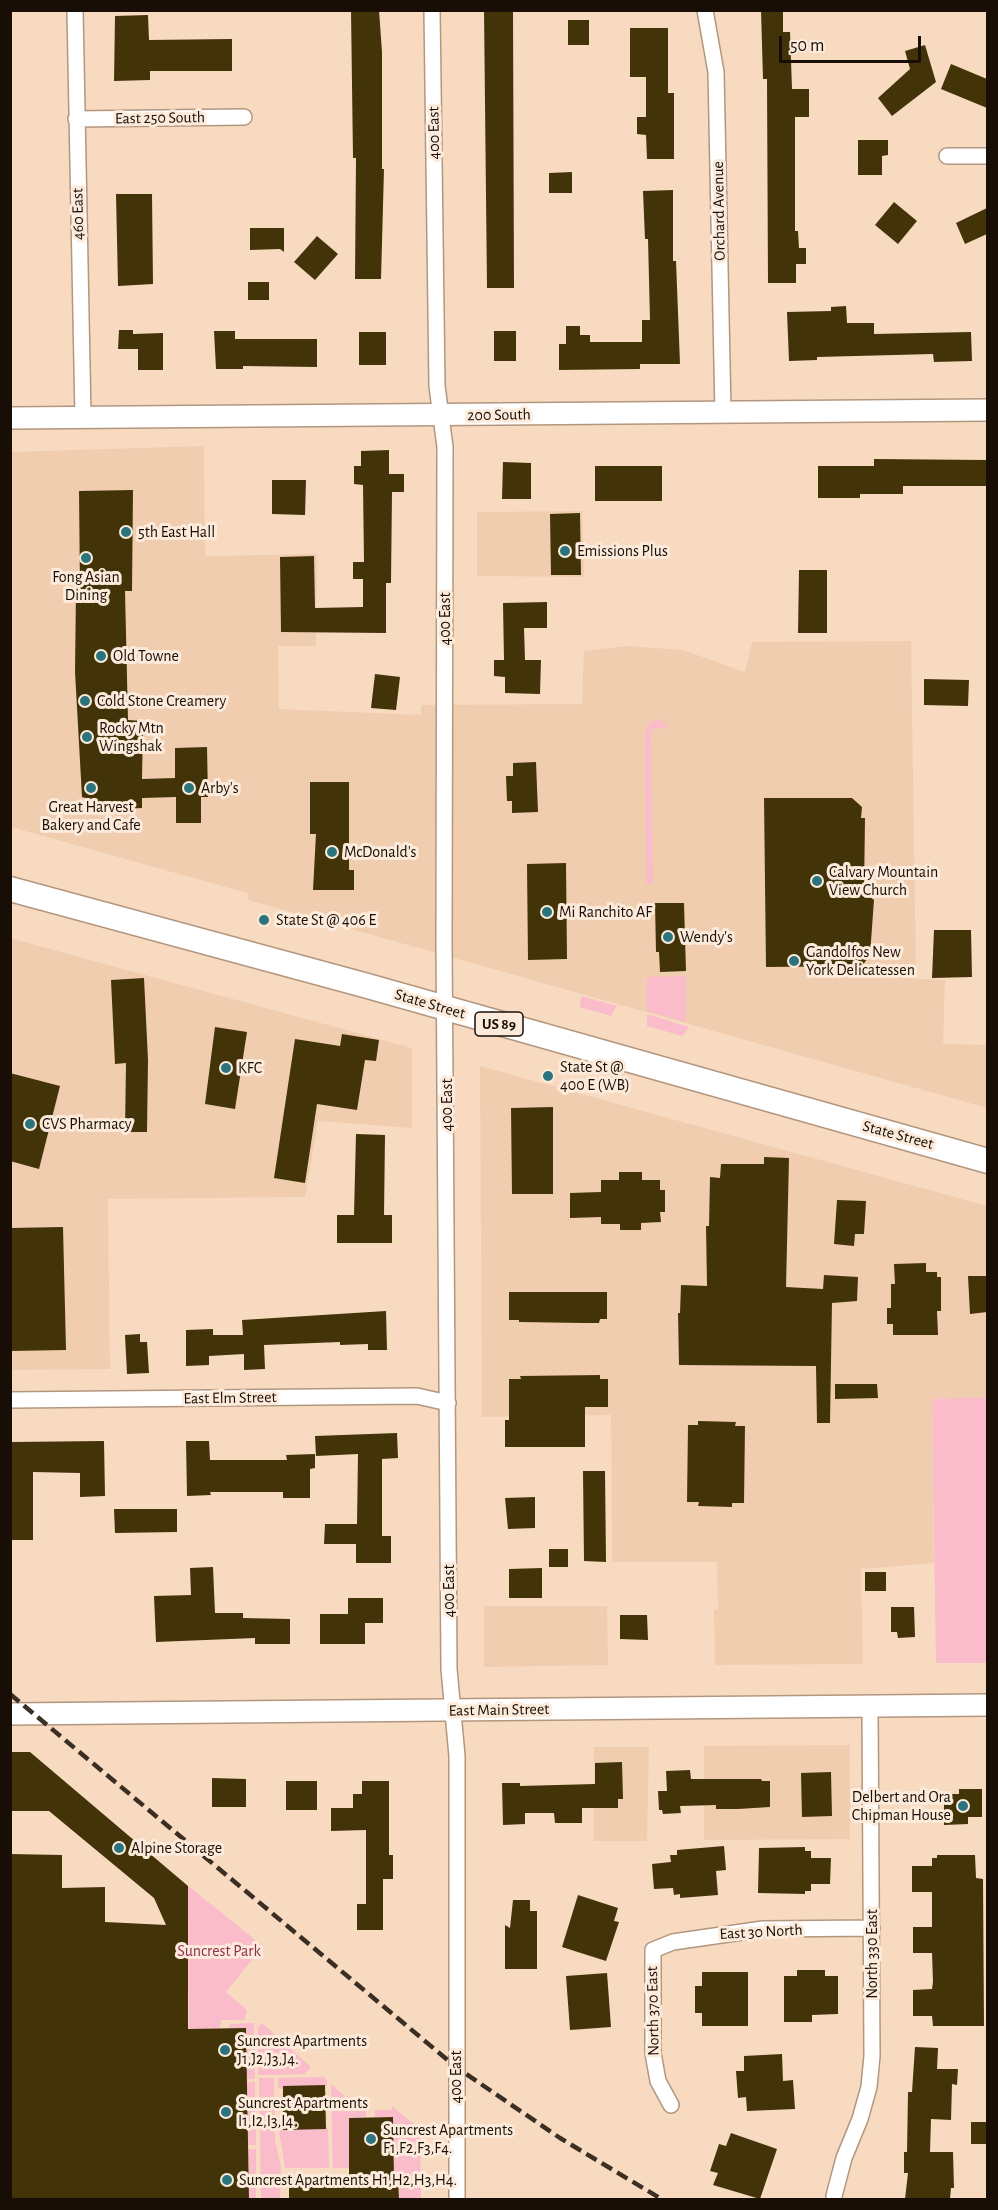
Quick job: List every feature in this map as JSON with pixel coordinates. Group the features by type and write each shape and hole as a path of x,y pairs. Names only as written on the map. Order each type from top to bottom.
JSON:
{"main road":[{"name":"State Street","path":"10,889 987,1161"}],"street":[{"name":"460 East","path":"75,10 83,417"},
{"name":"400 East","path":"432,10 437,386 445,447 449,1669 457,1756 457,2199"},
{"name":"Orchard Avenue","path":"705,10 716,72 723,412"},
{"name":"East 250 South","path":"76,119 244,117"},
{"path":"947,156 987,156"},
{"name":"200 South","path":"10,418 987,410"},
{"name":"East Elm Street","path":"10,1400 417,1396 448,1402"},
{"name":"East Main Street","path":"10,1713 987,1705"},
{"name":"North 330 East","path":"834,2196 868,2087 872,2037 870,1706"},
{"name":"East 30 North","path":"653,1950 673,1942 763,1929 872,1928"},
{"name":"North 370 East","path":"653,1950 653,2053 658,2081 670,2105"}],"shaded area":[{"path":"204,446 205,556 317,554 316,646 278,646 279,709 421,715 421,705 582,704 584,651 628,646 683,650 745,672 752,642 911,641 916,979 945,980 943,1044 987,1045 987,1108 248,900 247,893 11,827 10,452"},
{"path":"582,511 584,577 477,576 477,512"},
{"path":"10,938 412,1048 412,1128 318,1121 305,1197 108,1199 110,1369 11,1370"},
{"path":"480,1066 987,1206 987,1397 932,1399 934,1563 861,1569 863,1664 715,1665 714,1610 718,1609 717,1562 612,1562 611,1415 482,1417"},
{"path":"484,1606 607,1606 608,1665 484,1667"},
{"path":"850,1745 850,1839 704,1840 704,1746"},
{"path":"594,1747 649,1747 647,1841 594,1841"}],"green space":[{"path":"660,719 668,727 651,730 653,884 646,884 645,732 650,722"},
{"path":"686,976 686,1022 647,1011 647,977"},
{"path":"581,996 617,1006 611,1016 580,1007"},
{"path":"647,1014 689,1027 682,1036 647,1026"},
{"path":"987,1397 987,1663 936,1663 932,1399"},
{"name":"Suncrest Park","path":"188,1886 263,1946 226,1992 247,2010 244,2020 221,2020 220,2028 203,2029 205,2199 190,2199"},
{"path":"254,2023 255,2079 230,2079 230,2071 247,2070 246,2028 229,2028 229,2024"},
{"path":"262,2023 311,2067 305,2074 258,2075 258,2027"},
{"path":"323,2077 327,2080 327,2086 278,2088 278,2078"},
{"path":"259,2078 274,2078 275,2140 281,2167 280,2199 261,2199"},
{"path":"255,2082 256,2145 229,2145 229,2133 248,2133 248,2091 230,2090 230,2083"},
{"path":"331,2084 361,2110 366,2110 366,2117 349,2118 349,2161 367,2168 333,2168"},
{"path":"392,2106 420,2129 421,2199 399,2199 398,2178 380,2178 394,2161 393,2117 375,2117 375,2110 392,2110"},
{"path":"328,2128 329,2168 285,2168 279,2130"},
{"path":"229,2149 256,2149 256,2199 249,2199 249,2161 231,2161"}],"building":[{"path":"351,10 379,10 382,52 382,169 384,169 381,279 355,279 356,158 353,158"},
{"path":"484,10 513,10 514,288 487,288"},
{"path":"761,10 783,10 783,32 790,32 792,89 809,89 809,117 795,117 795,231 798,231 799,248 806,248 806,264 796,264 796,283 768,283 767,79 763,79"},
{"path":"148,15 149,40 232,39 232,71 150,71 150,80 114,81 115,16"},
{"path":"568,20 589,20 589,45 568,45"},
{"path":"630,28 668,28 668,93 674,93 674,159 647,159 646,135 637,134 637,117 646,117 646,77 630,77"},
{"path":"925,45 936,82 892,116 878,98 910,69 905,51"},
{"path":"951,64 987,79 987,108 941,89"},
{"path":"858,140 888,140 888,155 882,156 882,175 858,175"},
{"path":"572,172 572,193 549,193 549,173"},
{"path":"673,190 673,261 676,261 680,364 640,364 640,369 559,370 559,344 566,344 566,326 580,326 580,335 590,335 590,342 642,342 642,320 650,320 648,239 645,239 643,191"},
{"path":"116,194 152,194 153,284 118,286"},
{"path":"894,202 917,221 898,244 875,225"},
{"path":"987,208 987,234 965,244 956,223"},
{"path":"250,228 284,228 284,252 280,249 250,250"},
{"path":"317,236 338,254 315,280 294,262"},
{"path":"248,282 269,282 269,300 248,300"},
{"path":"846,306 847,323 874,323 874,334 971,332 972,361 934,362 933,354 817,357 817,360 789,361 787,312 831,311 831,307"},
{"path":"119,330 133,330 133,334 163,333 163,370 138,370 138,349 118,349"},
{"path":"214,331 235,331 235,339 317,339 317,367 243,366 243,369 216,369"},
{"path":"494,331 516,331 516,361 494,361"},
{"path":"359,332 386,332 386,365 359,365"},
{"path":"389,450 389,474 404,474 404,492 392,492 391,583 386,583 386,633 281,632 280,557 314,556 315,608 363,607 363,579 353,579 353,562 364,562 363,485 354,484 354,466 361,466 361,451"},
{"path":"874,459 986,460 986,486 903,486 903,494 860,494 860,498 818,498 818,466 874,466"},
{"path":"503,462 531,463 531,499 502,499"},
{"path":"595,466 662,466 662,501 595,501"},
{"path":"272,480 306,480 305,515 272,514"},
{"name":"Old Towne","path":"133,490 132,591 125,591 128,720 143,721 142,779 175,778 175,748 207,747 208,797 201,797 201,823 176,823 176,797 142,798 142,808 123,809 82,797 75,672 76,590 80,590 79,491"},
{"name":"Emissions Plus","path":"580,513 581,575 551,575 550,514"},
{"path":"799,570 827,570 827,633 798,633"},
{"path":"547,602 547,628 524,628 525,660 541,660 540,694 505,693 505,677 494,676 494,660 504,660 503,603"},
{"path":"375,674 400,677 396,710 371,708"},
{"path":"924,679 969,680 968,706 924,705"},
{"path":"536,762 538,812 512,813 512,801 507,801 506,776 513,776 513,763"},
{"name":"McDonald's","path":"310,782 349,782 349,870 354,870 354,890 313,890 316,834 310,834"},
{"path":"764,798 852,798 862,807 861,818 865,818 864,892 874,900 870,955 862,966 766,967"},
{"name":"Mi Ranchito AF","path":"566,863 567,959 528,960 527,864"},
{"name":"Wendy's","path":"655,903 684,903 686,971 660,972 659,952 656,952"},
{"path":"934,930 971,930 972,977 932,978"},
{"path":"144,978 148,1060 147,1132 125,1132 126,1063 115,1064 111,980"},
{"name":"KFC","path":"215,1027 247,1032 235,1109 205,1104"},
{"path":"342,1034 379,1040 376,1061 365,1060 357,1110 317,1104 305,1183 274,1178 295,1039 340,1046"},
{"name":"CVS Pharmacy","path":"10,1073 60,1086 39,1169 10,1161"},
{"path":"553,1107 553,1194 512,1194 511,1108"},
{"path":"356,1134 385,1135 384,1215 392,1215 392,1243 337,1243 337,1215 354,1215"},
{"path":"764,1157 789,1158 786,1287 823,1289 824,1275 858,1277 857,1301 832,1303 830,1423 817,1423 816,1366 679,1365 678,1313 680,1313 681,1285 707,1286 706,1226 709,1226 710,1177 720,1178 721,1164 764,1164"},
{"path":"619,1172 642,1172 642,1180 660,1180 660,1190 665,1190 665,1212 660,1212 661,1222 641,1223 641,1230 620,1230 620,1224 601,1224 601,1217 570,1218 570,1193 601,1192 601,1180 619,1180"},
{"path":"837,1200 866,1201 864,1234 855,1234 854,1246 834,1244"},
{"path":"63,1227 66,1350 10,1351 10,1228"},
{"path":"926,1263 926,1272 937,1272 937,1277 941,1277 941,1311 937,1311 938,1335 893,1335 893,1324 887,1324 887,1308 891,1308 891,1284 895,1284 894,1264"},
{"path":"968,1276 987,1276 987,1312 970,1314"},
{"path":"509,1292 607,1292 607,1319 600,1319 599,1323 509,1320"},
{"path":"386,1311 387,1350 368,1350 368,1344 340,1345 340,1342 264,1345 265,1369 244,1370 244,1354 209,1356 209,1365 186,1366 186,1330 213,1329 213,1335 243,1335 242,1320"},
{"path":"140,1334 140,1342 147,1342 149,1373 127,1374 125,1335"},
{"path":"600,1375 600,1379 608,1379 608,1407 585,1407 585,1447 505,1447 505,1420 509,1420 509,1379 521,1379 520,1376"},
{"path":"835,1384 877,1384 878,1398 835,1399"},
{"path":"698,1421 736,1422 735,1426 745,1426 744,1503 732,1503 732,1507 698,1506 699,1502 687,1502 688,1425 698,1425"},
{"path":"397,1433 398,1458 382,1459 382,1536 391,1536 391,1563 356,1563 356,1544 324,1544 325,1524 357,1524 358,1454 316,1456 315,1436"},
{"path":"104,1441 105,1496 80,1497 80,1473 33,1472 33,1540 10,1540 12,1442"},
{"path":"186,1441 209,1441 210,1460 287,1460 286,1455 315,1454 315,1468 310,1469 310,1498 283,1498 283,1492 210,1492 211,1495 187,1496"},
{"path":"583,1471 605,1471 606,1562 584,1561"},
{"path":"535,1497 535,1528 508,1529 505,1498"},
{"path":"114,1509 177,1509 177,1532 115,1533"},
{"path":"549,1549 568,1549 568,1567 549,1567"},
{"path":"213,1567 215,1613 243,1613 243,1618 290,1619 290,1644 255,1644 255,1638 156,1642 154,1596 191,1595 190,1568"},
{"path":"542,1568 542,1598 509,1598 509,1569"},
{"path":"865,1572 886,1572 886,1591 865,1591"},
{"path":"348,1598 383,1598 383,1623 365,1623 365,1644 320,1644 320,1614 348,1614"},
{"path":"891,1607 914,1607 915,1637 898,1638 897,1632 891,1632"},
{"path":"620,1615 647,1615 648,1640 620,1639"},
{"path":"10,1752 30,1752 188,1886 188,2029 246,2028 249,2199 10,2199 10,1854 62,1855 62,1888 105,1887 105,1922 166,1925 154,1898 49,1811 10,1811"},
{"path":"622,1762 623,1799 618,1799 618,1808 582,1808 582,1823 555,1823 554,1813 525,1813 525,1824 503,1825 502,1783 520,1783 520,1786 595,1784 595,1763"},
{"path":"690,1770 691,1779 770,1781 770,1807 716,1809 716,1805 680,1806 681,1813 663,1814 662,1810 659,1810 658,1791 667,1791 666,1771"},
{"path":"831,1772 832,1816 802,1817 801,1773"},
{"path":"212,1778 246,1779 246,1807 212,1807"},
{"path":"286,1781 317,1781 317,1810 286,1810"},
{"path":"362,1781 389,1781 389,1855 393,1855 393,1879 383,1879 383,1930 357,1930 357,1904 366,1904 366,1830 331,1831 331,1808 353,1808 353,1794 362,1794"},
{"name":"Delbert and Ora Chipman House","path":"959,1789 982,1789 982,1817 968,1817 968,1824 944,1825 944,1794 959,1794"},
{"path":"724,1846 726,1870 716,1871 718,1895 680,1898 680,1894 674,1895 673,1888 654,1889 652,1864 671,1862 670,1855 677,1855 677,1850"},
{"path":"805,1847 805,1851 811,1851 811,1858 831,1858 830,1884 811,1884 811,1891 805,1891 805,1894 758,1893 759,1848"},
{"path":"937,1855 975,1855 976,1878 983,1879 984,2026 933,2026 932,2016 913,2016 913,1990 932,1989 933,1982 932,1953 913,1953 913,1927 932,1927 932,1892 912,1892 912,1866 932,1866 932,1858 937,1858"},
{"path":"578,1895 618,1908 614,1921 619,1922 606,1961 562,1947"},
{"path":"513,1900 530,1900 530,1911 537,1911 537,1969 505,1969 505,1925 510,1928"},
{"path":"797,1970 825,1970 825,1976 838,1976 838,2014 812,2015 812,2022 784,2022 784,1976 797,1976"},
{"path":"702,1972 748,1972 748,2026 702,2026 702,2013 695,2013 695,1986 702,1986"},
{"path":"607,1973 611,2027 570,2030 566,1976"},
{"path":"915,2047 938,2048 937,2069 958,2069 957,2085 952,2084 951,2120 931,2119 930,2152 953,2152 954,2188 951,2188 950,2199 905,2199 908,2173 904,2173 904,2152 907,2152 908,2092 912,2092"},
{"path":"782,2054 783,2081 793,2080 795,2109 747,2111 746,2097 738,2098 736,2071 744,2071 744,2056"},
{"path":"325,2085 326,2129 283,2130 283,2086"},
{"path":"393,2117 394,2178 398,2178 399,2199 289,2199 289,2178 349,2177 349,2118"},
{"path":"971,2122 987,2122 987,2144 971,2144"},
{"path":"731,2133 777,2149 760,2199 713,2185 718,2173 710,2171 719,2144 726,2146"}],"railway":[{"path":"10,1694 456,2067 560,2138 663,2200"}],"place":[{"name":"5th East Hall","path":"126,532"},
{"name":"Emissions Plus","path":"565,551"},
{"name":"Fong Asian Dining","path":"86,558"},
{"name":"Old Towne","path":"101,656"},
{"name":"Cold Stone Creamery","path":"85,701"},
{"name":"Rocky Mtn Wingshak","path":"87,737"},
{"name":"Great Harvest Bakery and Cafe","path":"91,788"},
{"name":"Arby's","path":"189,788"},
{"name":"McDonald's","path":"332,852"},
{"name":"Calvary Mountain View Church","path":"817,881"},
{"name":"Mi Ranchito AF","path":"547,912"},
{"name":"State St @ 406 E","path":"264,920"},
{"name":"Wendy's","path":"668,937"},
{"name":"Gandolfos New York Delicatessen","path":"794,961"},
{"name":"KFC","path":"226,1068"},
{"name":"State St @ 400 E (WB)","path":"548,1076"},
{"name":"CVS Pharmacy","path":"30,1124"},
{"name":"Delbert and Ora Chipman House","path":"963,1806"},
{"name":"Alpine Storage","path":"119,1848"},
{"name":"Suncrest Apartments J1,J2,J3,J4.","path":"225,2050"},
{"name":"Suncrest Apartments I1,I2,I3,I4.","path":"226,2112"},
{"name":"Suncrest Apartments F1,F2,F3,F4.","path":"371,2139"},
{"name":"Suncrest Apartments H1,H2,H3,H4.","path":"227,2180"}]}
